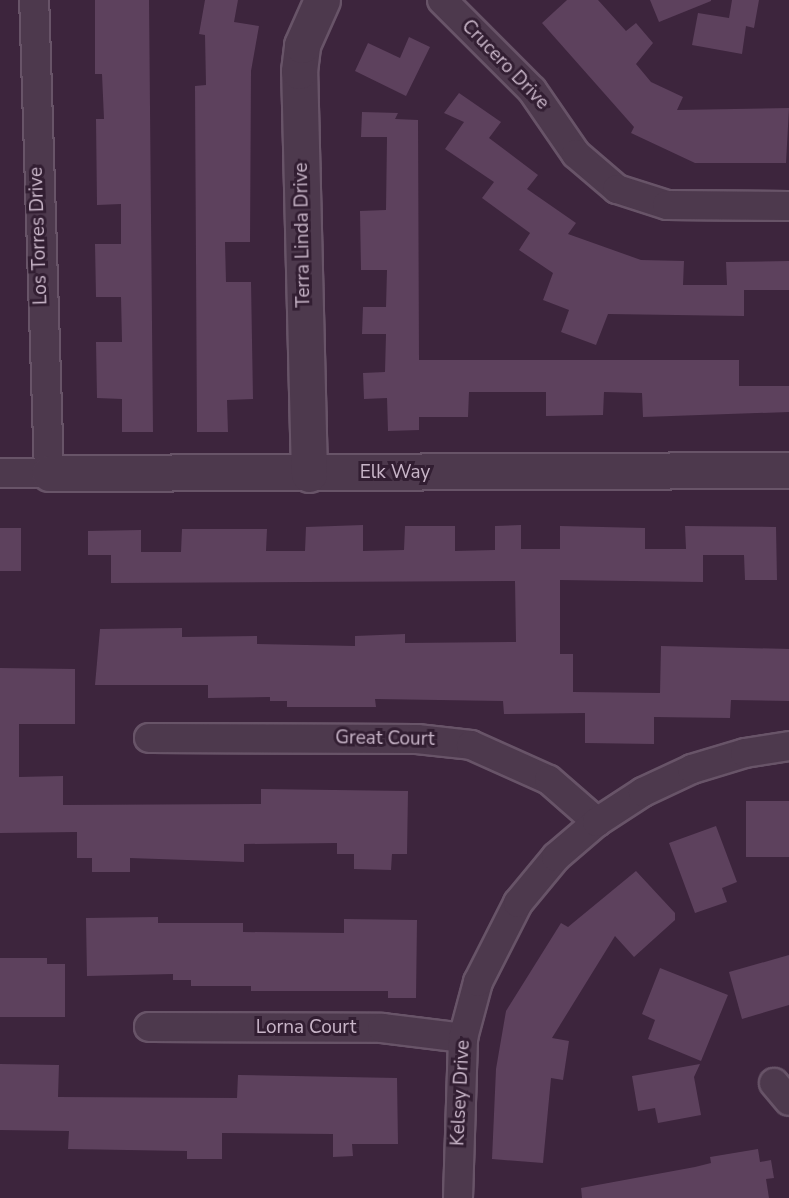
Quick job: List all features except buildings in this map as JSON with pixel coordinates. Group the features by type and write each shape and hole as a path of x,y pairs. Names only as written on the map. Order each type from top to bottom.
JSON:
{"street":[{"name":"Los Torres Drive","path":"34,0 49,472"},
{"name":"Terra Linda Drive","path":"309,474 299,71 302,45 322,0"},
{"name":"Crucero Drive","path":"442,0 533,90 576,154 617,189 667,205 789,206"},
{"name":"Elk Way","path":"0,473 309,474 789,470"},
{"name":"Great Court","path":"149,738 417,739 462,743 524,765 556,786 597,822"},
{"name":"Kelsey Drive","path":"457,1198 463,1038 478,982 502,928 536,879 597,822 643,792 692,769 745,753 789,746"},
{"name":"Lorna Court","path":"149,1027 382,1028 463,1038"}]}
